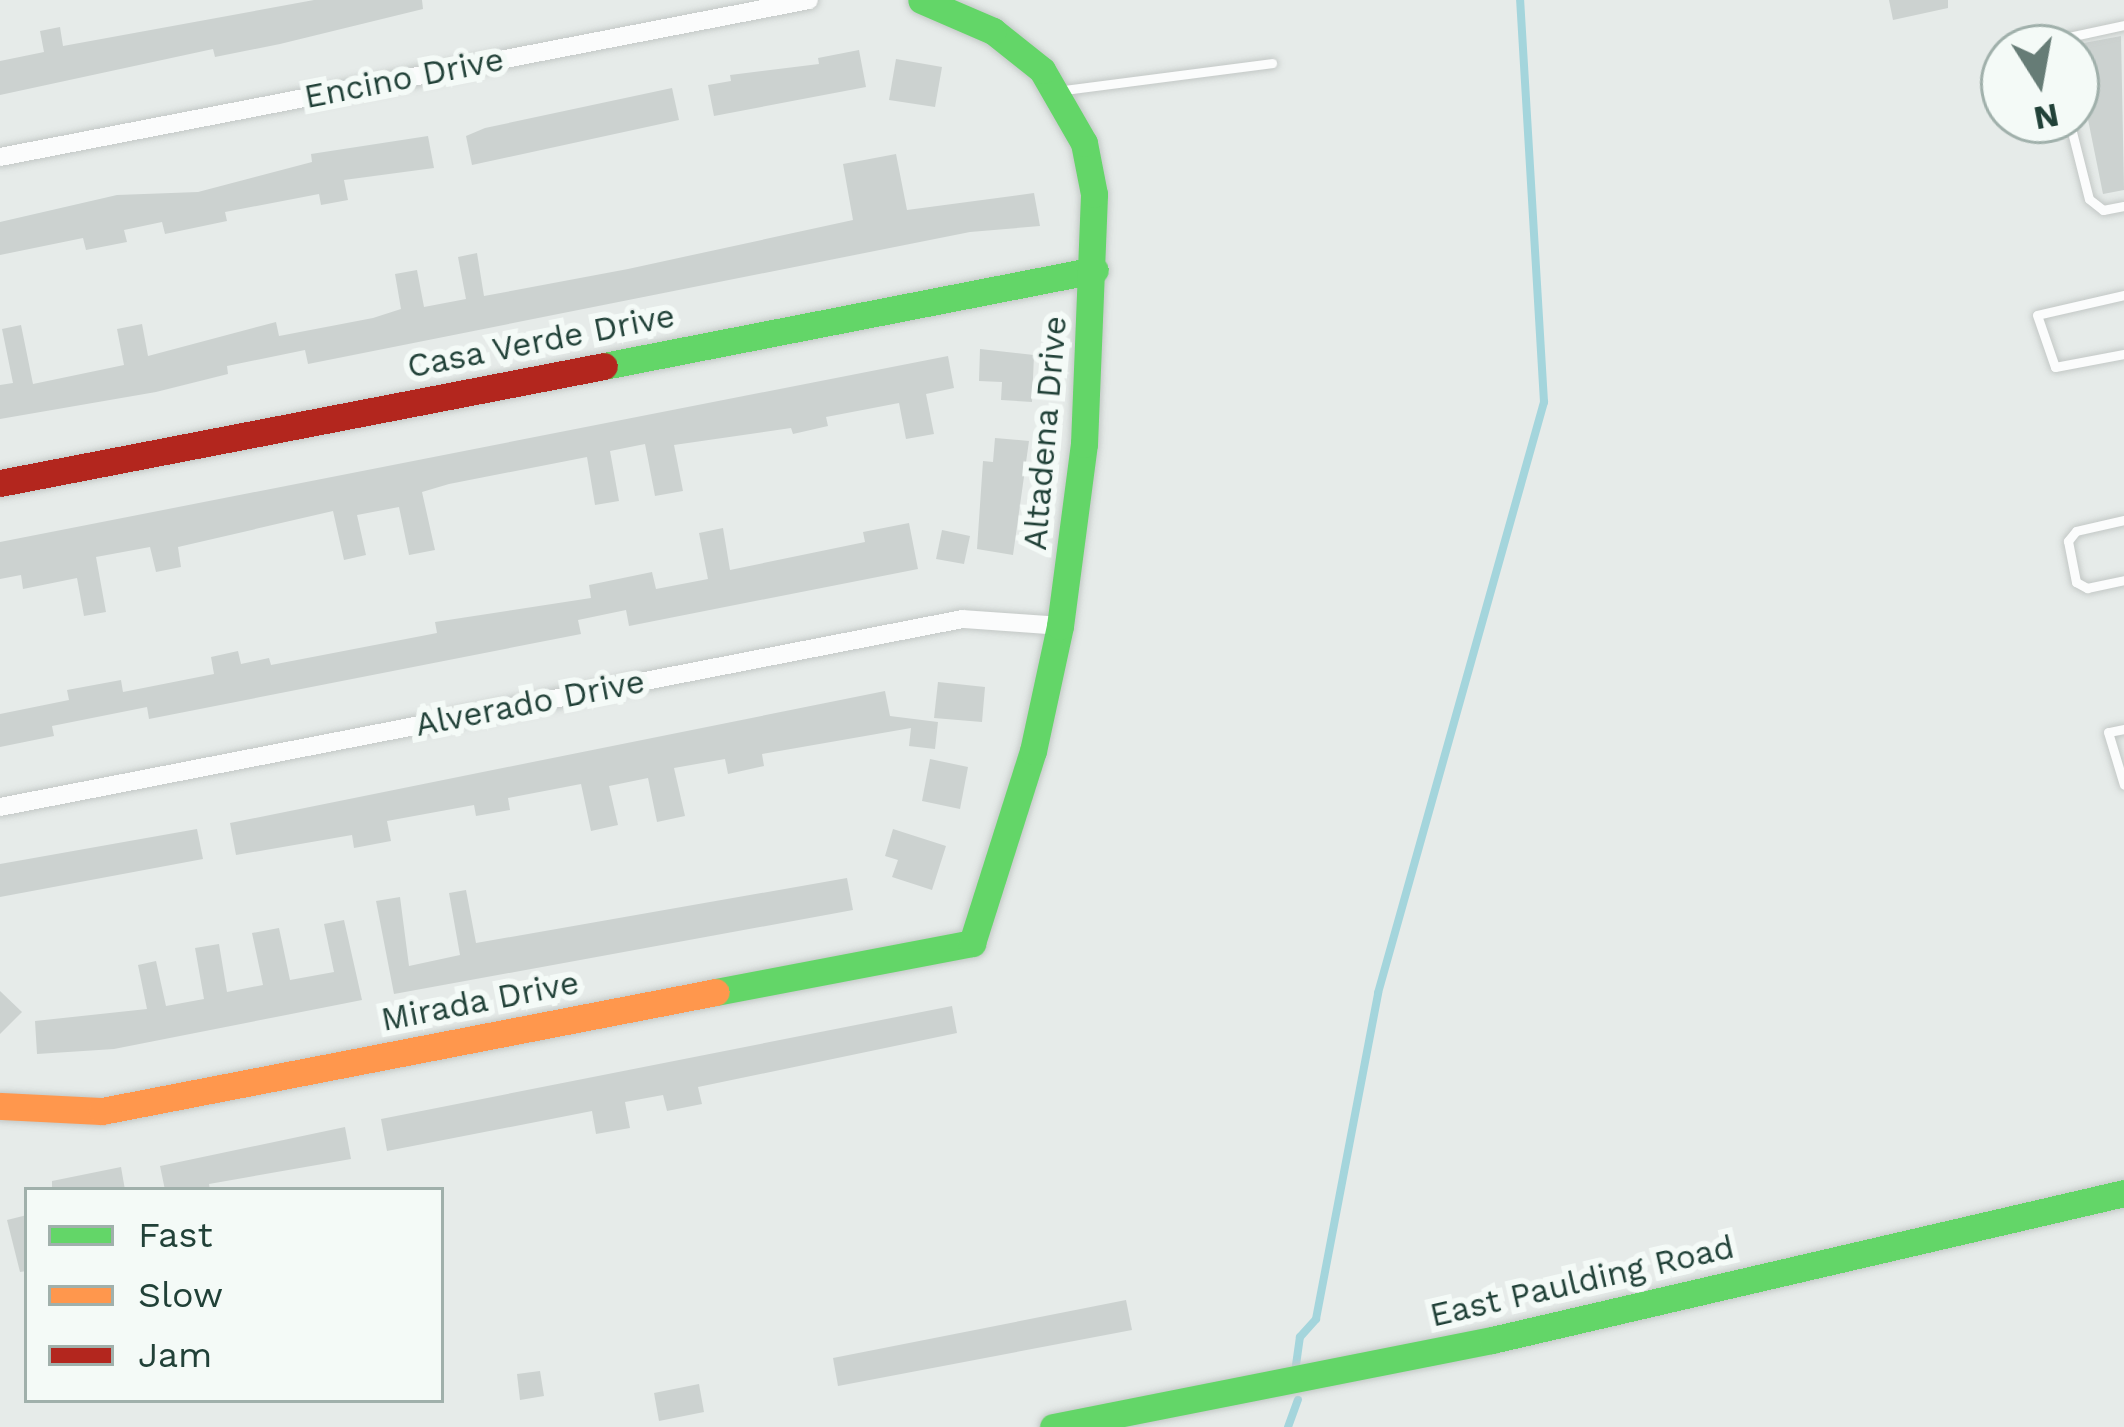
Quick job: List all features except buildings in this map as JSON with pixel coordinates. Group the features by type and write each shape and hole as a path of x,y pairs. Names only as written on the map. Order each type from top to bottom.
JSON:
{"street":[{"name":"Encino Drive","path":"0,157 808,0"},
{"name":"Altadena Drive","path":"921,0 993,31 1057,91 1090,165 1095,270 1084,444 1060,626 1033,751 972,943"},
{"name":"Casa Verde Drive","path":"0,484 1095,270"},
{"name":"Alverado Drive","path":"0,807 963,619 1060,626"},
{"name":"Mirada Drive","path":"0,1106 103,1111 972,943"},
{"name":"East Paulding Road","path":"1053,1427 1492,1340 2124,1192"}],"lane":[{"path":"1057,91 1272,63"},
{"path":"2075,144 2089,199 2103,210 2124,206"},
{"path":"2124,296 2037,315 2055,367 2124,353"},
{"path":"2124,520 2076,531 2068,541 2076,582 2087,588 2124,580"},
{"path":"2124,728 2108,732 2124,785"}],"waterway":[{"path":"1296,1365 1300,1337 1316,1319 1378,993 1544,402 1520,0"},
{"path":"1288,1427 1298,1400"}],"traffic: fast":[{"path":"716,992 972,943 1033,751 1060,626 1084,444 1094,194 1084,143 1042,70 993,31 921,0"},
{"path":"604,366 1095,270"},
{"path":"1053,1427 1492,1340 2124,1193"}],"traffic: slow":[{"path":"0,1106 102,1111 716,992"}],"traffic: jam":[{"path":"0,483 604,366"}]}
